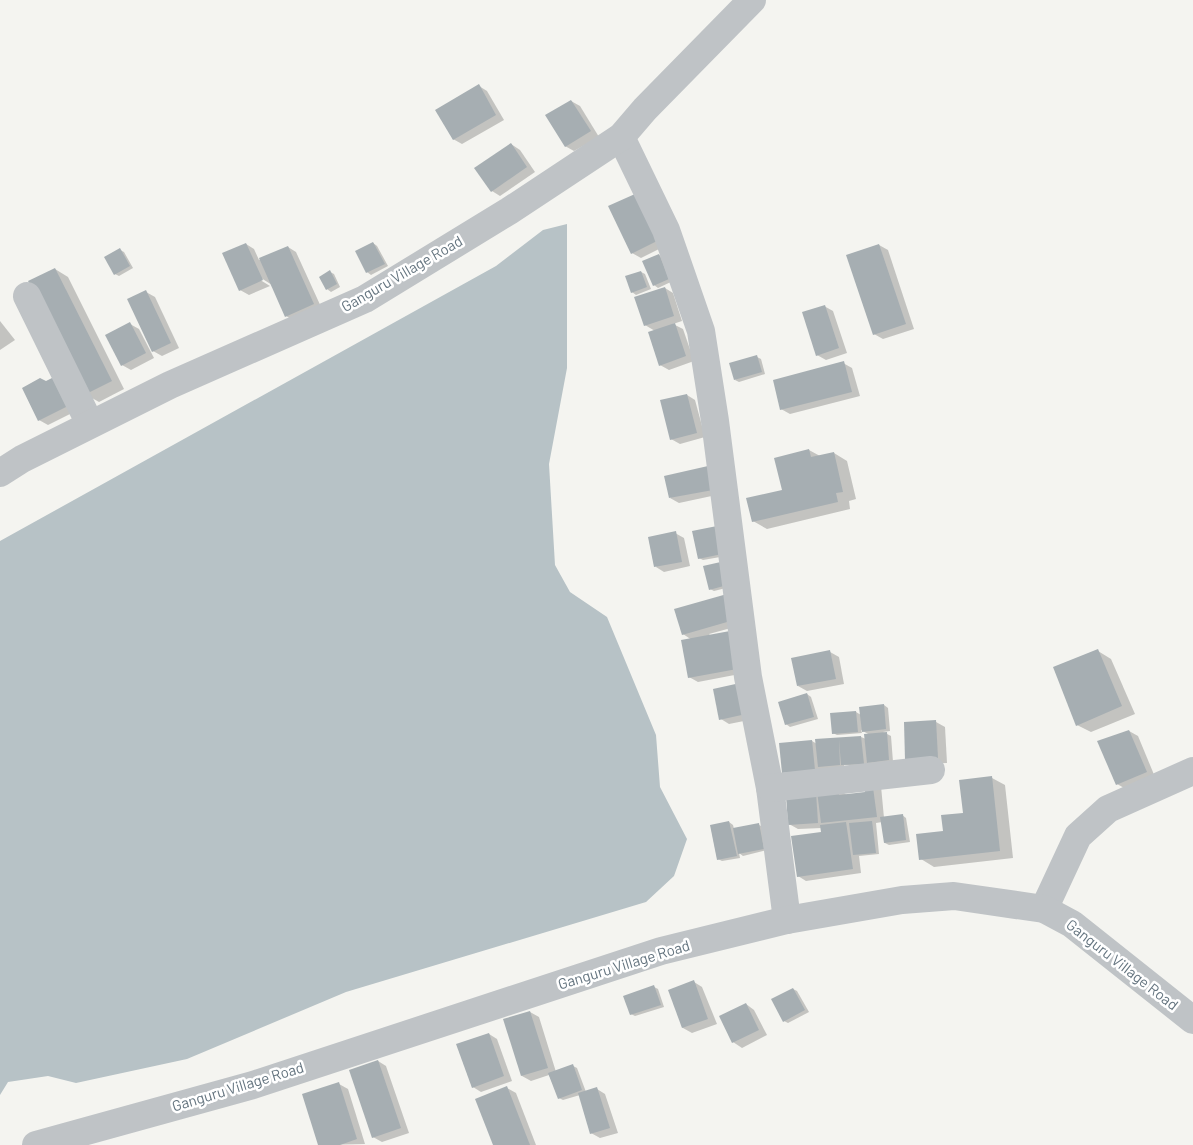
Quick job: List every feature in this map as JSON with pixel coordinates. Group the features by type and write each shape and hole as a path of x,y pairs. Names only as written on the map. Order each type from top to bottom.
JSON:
{"street":[{"name":"Ganguru Village Road","path":"1,469 170,385 365,299 509,211 621,137 645,109 752,0"},
{"path":"621,137 666,230 701,330 715,420 748,677 770,788 787,920"},
{"path":"27,296 90,424"},
{"path":"770,788 931,770"},
{"path":"1044,909 1078,836 1108,809 1193,771"},
{"name":"Ganguru Village Road","path":"36,1145 253,1085 661,951 787,920 902,900 954,896 1044,909 1072,924 1193,1020"}],"shaded area":[{"path":"567,224 567,368 549,464 555,565 570,592 607,617 656,735 660,787 687,839 674,876 646,902 346,992 187,1059 76,1083 48,1076 8,1082 0,1095 0,541 496,266 543,230"}],"building":[{"path":"479,84 496,115 453,140 435,110"},
{"path":"571,100 591,131 565,147 545,115"},
{"path":"511,143 527,167 491,192 474,168"},
{"path":"635,194 657,241 631,254 608,206"},
{"path":"373,242 385,264 366,273 355,251"},
{"path":"246,243 263,280 239,291 222,253"},
{"path":"879,244 906,324 873,335 846,255"},
{"path":"288,246 314,304 285,317 259,258"},
{"path":"120,248 130,266 114,275 104,257"},
{"path":"659,254 669,279 653,286 642,261"},
{"path":"55,268 112,381 84,395 28,281"},
{"path":"330,270 337,284 326,290 319,277"},
{"path":"641,271 647,287 631,293 625,276"},
{"path":"665,287 674,316 644,326 634,297"},
{"path":"146,290 171,343 152,352 127,299"},
{"path":"825,305 839,348 816,356 802,312"},
{"path":"130,322 146,353 121,366 105,335"},
{"path":"675,323 686,356 659,366 648,332"},
{"path":"757,355 762,372 734,380 729,363"},
{"path":"844,361 852,392 780,410 773,380"},
{"path":"58,375 72,404 38,421 22,388 40,378 46,381"},
{"path":"687,394 697,433 670,440 660,400"},
{"path":"809,449 811,457 834,452 843,492 836,493 838,502 752,522 746,498 782,490 774,458"},
{"path":"708,466 713,490 669,498 664,476"},
{"path":"717,526 722,554 698,559 692,531"},
{"path":"676,531 682,562 654,567 648,537"},
{"path":"725,561 731,584 709,590 703,566"},
{"path":"727,594 734,620 682,635 674,609"},
{"path":"730,631 737,669 688,678 681,640"},
{"path":"1098,649 1122,706 1076,726 1053,667"},
{"path":"830,650 836,679 797,686 791,658"},
{"path":"740,683 746,714 719,720 713,689"},
{"path":"807,693 814,717 785,725 778,702"},
{"path":"884,704 886,729 862,732 859,707"},
{"path":"856,711 858,732 832,734 830,713"},
{"path":"936,720 938,758 905,760 904,722"},
{"path":"1129,730 1147,772 1116,785 1097,741"},
{"path":"887,732 889,760 867,763 864,734"},
{"path":"861,736 864,764 841,765 839,739 840,765 818,767 815,739"},
{"path":"812,740 815,770 782,773 779,743"},
{"path":"992,776 1000,851 919,860 916,834 943,831 941,815 963,813 959,780"},
{"path":"872,780 877,817 821,823 817,791 838,789 839,795 865,792 864,781"},
{"path":"816,792 818,823 788,825 786,795"},
{"path":"903,814 906,840 884,843 880,817"},
{"path":"729,821 737,856 717,860 710,825"},
{"path":"872,821 876,853 853,855 849,823"},
{"path":"846,822 853,869 797,877 791,836 821,832 820,825"},
{"path":"759,823 764,849 738,854 733,828"},
{"path":"694,980 708,1019 682,1028 668,990"},
{"path":"654,985 661,1005 630,1015 623,996"},
{"path":"793,988 805,1010 783,1022 771,999"},
{"path":"746,1003 759,1030 732,1043 719,1016"},
{"path":"530,1011 548,1068 521,1076 503,1019"},
{"path":"489,1033 504,1076 472,1088 456,1044"},
{"path":"378,1060 401,1128 372,1138 349,1070"},
{"path":"573,1064 582,1090 558,1099 548,1073"},
{"path":"339,1082 357,1139 340,1145 318,1145 302,1094"},
{"path":"507,1086 530,1145 493,1145 475,1099"},
{"path":"597,1087 610,1128 590,1134 578,1093"}]}
